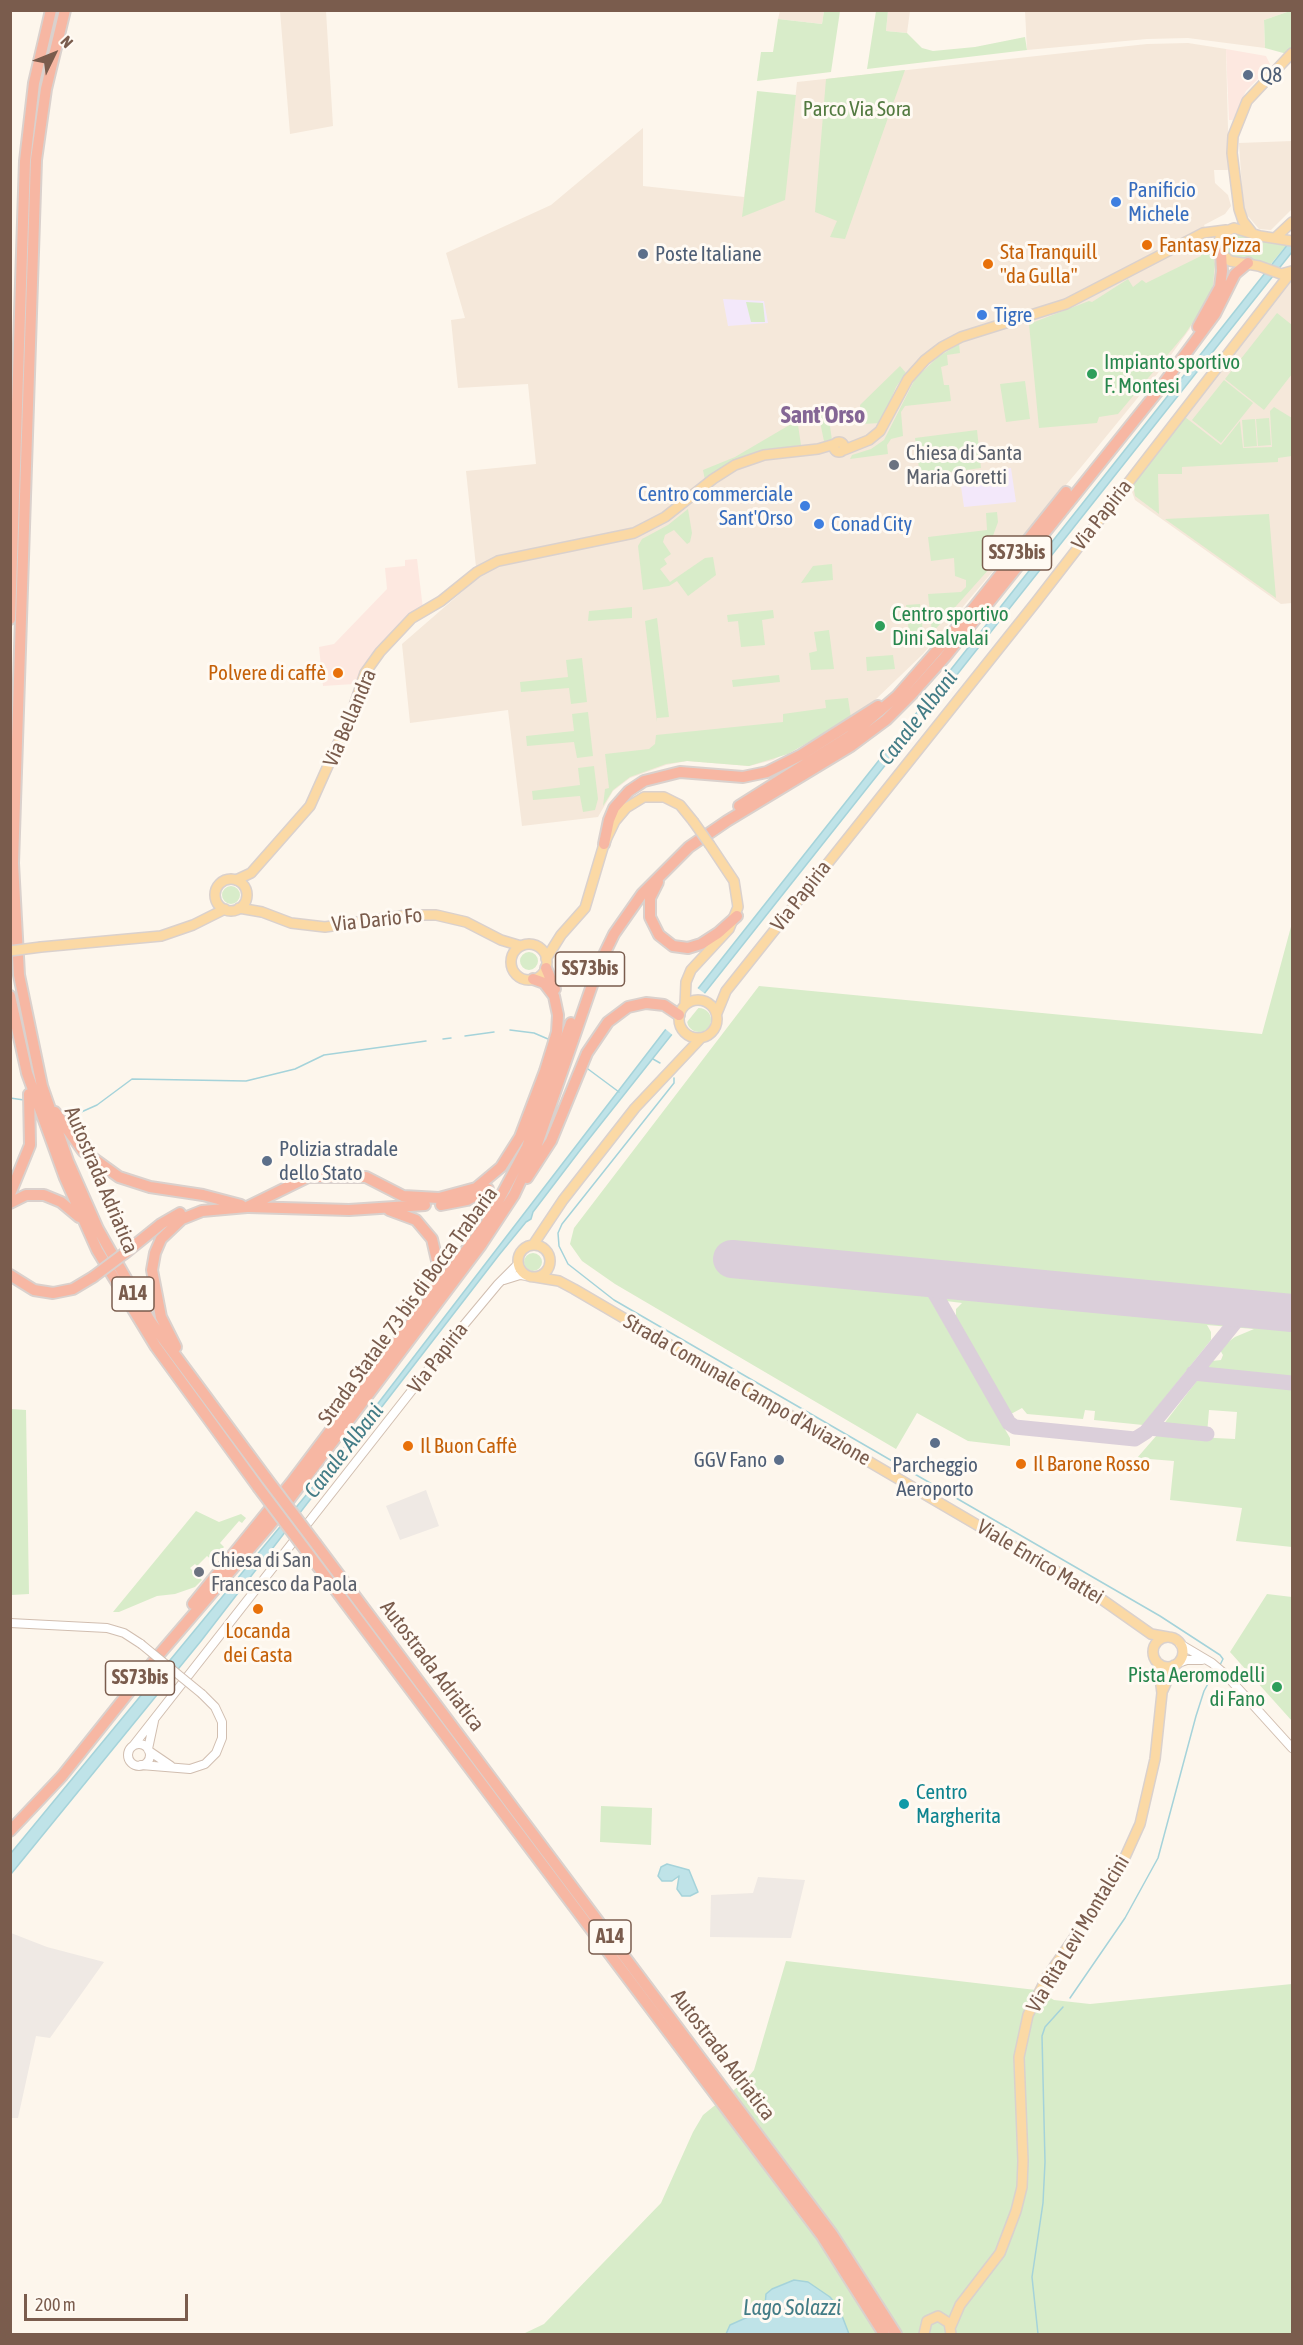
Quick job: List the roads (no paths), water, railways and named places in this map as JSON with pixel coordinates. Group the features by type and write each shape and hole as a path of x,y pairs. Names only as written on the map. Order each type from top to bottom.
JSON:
{"highway":[{"path":"10,619 25,161 34,83 51,10"},
{"name":"Autostrada Adriatica","path":"65,10 46,88 36,160 13,853 18,966 32,1047 42,1086 79,1189 118,1269 160,1335 832,2234 896,2334"},
{"path":"1058,507 1202,322 1220,286 1222,271 1220,251"},
{"path":"1058,507 1186,355 1218,310 1235,274 1248,263"},
{"name":"Strada Statale 73 bis di Bocca Trabaria","path":"10,1823 57,1771 271,1508 463,1258 508,1188 535,1126 593,962 609,930 632,897 662,863 687,841 850,736 880,712 918,674 1058,507"},
{"name":"Strada Statale 73 bis di Bocca Trabaria","path":"10,1831 62,1776 157,1656 299,1489 388,1367 466,1268 514,1195 545,1124 599,965 631,910 672,862 716,828 835,757 889,717 945,657 1058,507"},
{"path":"604,844 614,807 629,791 644,781 676,772 743,777 774,770 864,716 918,674"},
{"path":"672,862 655,888 650,905 653,927 664,940 680,948 696,946 715,936 737,916"},
{"name":"A14","path":"10,1275 34,1290 53,1293 73,1289 93,1277 161,1224 182,1213 206,1207 294,1210 445,1205 463,1201 490,1187 508,1167 522,1141 544,1084 561,1028 560,1002 546,963"},
{"name":"A14","path":"218,1413 166,1328 153,1285 153,1261 163,1236 182,1219 202,1211 247,1207 308,1177 366,1177 398,1194 418,1199 458,1195 491,1178 515,1149 555,1040 558,1019 556,1000 546,985 533,980"},
{"name":"Autostrada Adriatica","path":"10,996 27,1073 82,1220 111,1277 139,1323 258,1487 822,2236 884,2334"},
{"path":"514,1195 543,1155 587,1053 608,1022 624,1009 642,1003 664,1005 679,1015"},
{"name":"A14","path":"10,1194 25,1162 30,1140 31,1113 27,1073"},
{"name":"A14","path":"42,1086 74,1142 88,1156 112,1173 146,1186 203,1195 247,1207"},
{"name":"A14","path":"10,1203 26,1195 44,1195 61,1202 82,1220"},
{"path":"381,1208 409,1216 421,1224 434,1241 438,1262 430,1292 382,1362"}],"main road":[{"path":"1253,234 1243,221 1239,209 1232,153 1238,118 1258,87 1293,53"},
{"path":"1220,251 1219,239 1228,229 1239,209"},
{"path":"1275,238 1293,222"},
{"path":"1196,237 1210,231 1228,229 1293,241"},
{"path":"1196,237 1207,239 1230,261 1248,263 1281,274 1293,271"},
{"name":"Via Bellandra","path":"206,918 216,900 216,890 222,882 236,880 250,873 310,806 352,712 365,673 405,624 488,566 515,556 619,538 644,530 665,517 713,478 747,460 772,453 861,444 880,431 908,379 942,346 962,337 1066,304 1196,237"},
{"path":"1269,269 1278,284 1276,293"},
{"name":"Via Papiria","path":"533,1245 635,1108 700,1039 714,1030 717,1013 726,991 1293,271"},
{"path":"561,935 543,944 521,946 511,960 512,969 518,976 533,980 546,963 561,935 585,908 604,844 622,813 633,802 644,798 657,796 673,800 693,821 710,845 736,885 739,901 737,916 727,932 694,965 686,982 685,1005 679,1015 680,1027 684,1033 700,1039"},
{"name":"Via Bellandra","path":"240,908 250,873"},
{"path":"236,880 246,892"},
{"name":"Via Dario Fo","path":"246,892 262,912"},
{"path":"216,900 225,909"},
{"path":"10,951 161,936 193,925 225,909 240,908"},
{"name":"Via Dario Fo","path":"240,908 262,912 291,922 325,927 399,915 431,914 463,921 490,935 521,946"},
{"name":"Via Dario Fo","path":"490,935 506,951 511,960"},
{"path":"533,945 542,950 546,963"},
{"path":"686,982 695,1000"},
{"name":"Via Papiria","path":"705,1001 726,991"},
{"path":"685,1005 695,1000 705,1001 717,1013"},
{"path":"683,1058 684,1033"},
{"name":"Via Papiria","path":"544,1250 549,1221"},
{"path":"549,1259 546,1271 531,1277 518,1264 521,1251 533,1245 544,1250 549,1259 550,1270 559,1281"},
{"name":"Strada Comunale Campo d'Aviazione","path":"531,1277 559,1281 935,1499"},
{"name":"Viale Enrico Mattei","path":"935,1499 1090,1591 1142,1629 1156,1636 1168,1637"},
{"name":"Viale Enrico Mattei","path":"1142,1629 1154,1647"},
{"path":"1168,1637 1180,1644 1183,1654 1176,1664 1164,1666 1154,1657 1154,1647 1158,1641 1168,1637"},
{"name":"Via Rita Levi Montalcini","path":"951,2330 960,2305 1000,2253 1009,2232 1022,2187 1023,2161 1018,2067 1028,2015 1047,1977 1104,1896 1128,1854 1148,1796 1162,1693 1158,1663"},
{"name":"Via Rita Levi Montalcini","path":"1162,1693 1176,1664"},
{"name":"Via Rita Levi Montalcini","path":"924,2334 927,2321 941,2317 960,2305"},
{"path":"941,2317 951,2330"}],"street":[{"name":"Via Papiria","path":"133,1746 498,1284 518,1264"},
{"path":"498,1284 520,1275 531,1277"},
{"path":"10,1623 107,1628 124,1633 141,1644 202,1694 215,1707 222,1722 222,1738 216,1753 205,1764 190,1769 175,1769 134,1764 129,1758 129,1751 133,1746 141,1744 175,1769"},
{"path":"1180,1644 1212,1663 1226,1675 1293,1748"},
{"path":"1176,1664 1199,1659 1212,1663"},
{"name":"Via Papiria","path":"141,1765 148,1761 156,1715"}],"water":[{"name":"Canale Albani","path":"1292,239 1292,252 581,1149 533,1212 531,1219 499,1255 201,1641 11,1874 11,1853 326,1471 666,1029"},
{"path":"667,1864 689,1870 698,1892 690,1896 682,1896 677,1889 679,1876 672,1881 662,1881 658,1876 661,1867"},
{"name":"Lago Solazzi","path":"794,2280 808,2282 830,2297 839,2308 849,2334 726,2334 730,2325 759,2312 765,2305 766,2294 772,2289"}],"waterway":[{"path":"510,1030 534,1033 548,1039"},
{"path":"465,1036 494,1032"},
{"path":"443,1039 451,1038"},
{"path":"66,1114 79,1113 97,1105 132,1079 246,1081 295,1069 324,1055 426,1041"},
{"path":"653,1059 660,1063"},
{"path":"588,1069 619,1092"},
{"path":"674,1078 674,1083 562,1224 558,1233 559,1246 568,1264 614,1300 1160,1616 1220,1655 1223,1659 1220,1665"},
{"path":"10,1098 24,1100"},
{"path":"1070,1998 1125,1918 1158,1858 1196,1716 1204,1691 1215,1671"},
{"path":"1038,2334 1032,2277 1043,2203 1045,2162 1042,2036 1045,2027 1063,2007"}],"place":[{"name":"Q8","path":"1248,75"},
{"name":"Panificio Michele","path":"1116,202"},
{"name":"Fantasy Pizza","path":"1147,245"},
{"name":"Poste Italiane","path":"643,254"},
{"name":"Sta Tranquill \"da Gulla\"","path":"988,264"},
{"name":"Tigre","path":"982,315"},
{"name":"Impianto sportivo F. Montesi","path":"1092,374"},
{"name":"Chiesa di Santa Maria Goretti","path":"894,465"},
{"name":"Centro commerciale Sant'Orso","path":"805,506"},
{"name":"Conad City","path":"819,524"},
{"name":"Centro sportivo Dini Salvalai","path":"880,626"},
{"name":"Polvere di caffè","path":"338,673"},
{"name":"Polizia stradale dello Stato","path":"267,1161"},
{"name":"Parcheggio Aeroporto","path":"935,1443"},
{"name":"Il Buon Caffè","path":"408,1446"},
{"name":"GGV Fano","path":"779,1460"},
{"name":"Il Barone Rosso","path":"1021,1464"},
{"name":"Chiesa di San Francesco da Paola","path":"199,1572"},
{"name":"Locanda dei Casta","path":"258,1609"},
{"name":"Pista Aeromodelli di Fano","path":"1277,1687"},
{"name":"Centro Margherita","path":"904,1804"}],"district":[{"name":"Sant'Orso","path":"823,415"}],"park label":[{"name":"Parco Via Sora","path":"857,109"}]}
